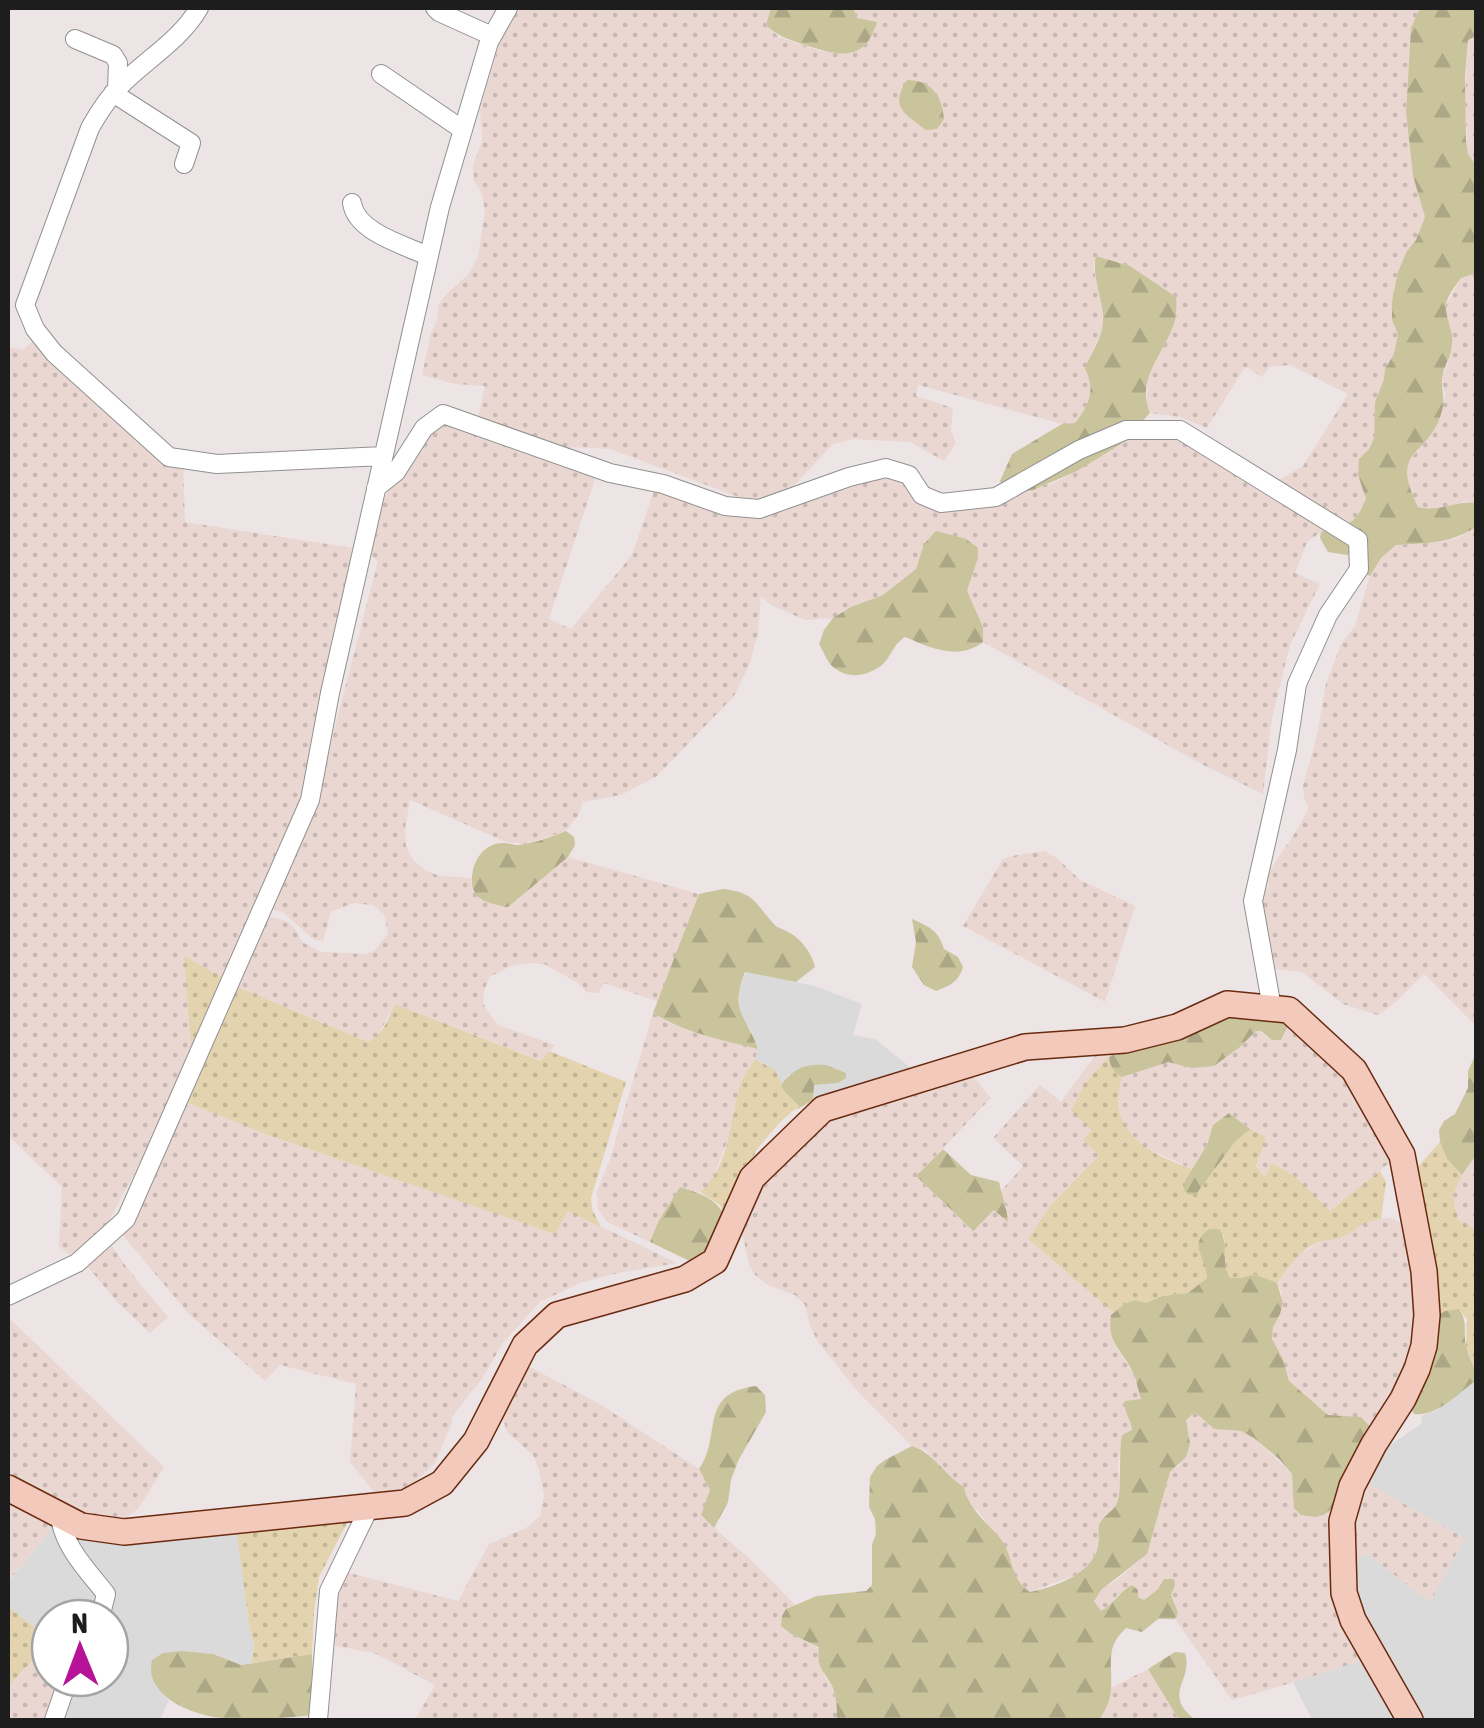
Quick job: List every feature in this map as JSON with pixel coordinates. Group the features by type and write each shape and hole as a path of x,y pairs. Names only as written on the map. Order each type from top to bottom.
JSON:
{"street":[{"path":"199,8 188,26 101,108 90,128 25,305 35,329 54,354 169,457 217,464 383,456"},
{"path":"435,8 492,36"},
{"path":"8,1296 77,1263 126,1218 310,800 330,693 440,207 492,36 508,8"},
{"path":"75,39 112,55 118,63 115,91"},
{"path":"381,74 462,130"},
{"path":"115,91 190,143 184,164"},
{"path":"352,203 354,213 364,225 428,256"},
{"path":"376,488 396,472 424,428 443,414 610,473 663,484 726,506 758,509 886,468 909,475 922,495 940,503 996,497 1079,450 1126,430 1180,430 1358,540 1359,568 1328,615 1297,684 1287,750 1253,901 1272,1008"},
{"path":"8,1488 80,1526 124,1532 404,1504 442,1483 476,1441 525,1345 557,1316 685,1279 716,1262 752,1178 823,1108 1025,1046 1125,1040 1177,1027 1227,1004 1289,1010 1354,1070 1402,1155 1424,1270 1427,1314 1418,1369 1352,1486 1342,1522 1344,1594 1354,1620 1410,1720"},
{"path":"318,1720 329,1592 369,1508"},
{"path":"60,1516 67,1542 106,1594 105,1598"}],"shaded area":[{"path":"518,8 771,8 766,25 779,37 821,51 865,45 876,23 857,18 853,8 1420,8 1411,29 1406,112 1413,176 1425,217 1407,251 1392,301 1392,320 1398,334 1375,402 1374,438 1359,459 1358,475 1366,499 1359,516 1350,523 1275,482 1303,466 1348,394 1290,365 1269,367 1262,377 1245,367 1207,428 1180,417 1150,413 1146,405 1148,380 1172,330 1177,314 1176,297 1130,266 1097,256 1093,268 1103,328 1089,359 1091,393 1085,410 1075,423 1062,424 918,385 916,396 953,408 951,431 956,443 944,461 910,442 853,439 833,444 786,494 744,499 610,449 572,447 569,457 477,423 485,386 455,384 422,375 439,304 467,276 478,257 485,212 473,166 482,141 480,110 501,38"},
{"path":"1474,35 1476,165 1468,154 1465,102 1468,40"},
{"path":"1476,273 1476,503 1464,501 1450,508 1428,510 1418,507 1409,487 1406,464 1432,434 1445,397 1442,377 1448,364 1446,305 1461,278"},
{"path":"33,341 183,461 185,522 360,549 298,814 223,978 185,957 191,1047 162,1121 110,1219 89,1244 69,1254 59,1246 62,1187 8,1136 8,347 23,350"},
{"path":"446,420 597,473 549,619 571,629 632,555 656,485 750,511 884,471 905,481 917,497 1051,484 1128,437 1180,433 1334,529 1307,542 1295,573 1320,584 1290,645 1272,718 1263,794 1205,766 983,642 983,627 967,592 978,558 920,557 916,569 883,595 833,618 805,620 771,605 761,596 758,633 749,666 734,696 657,776 621,795 583,802 566,831 525,844 506,842 410,800 405,828 406,846 413,860 440,876 471,878 473,892 518,900 568,857 699,894 659,1002 604,983 598,993 586,992 578,983 544,964 511,966 489,977 483,1004 498,1025 555,1045 542,1061 395,1004 377,1037 368,1042 233,985 264,915 286,921 302,942 321,952 366,954 374,951 388,933 384,914 372,905 353,903 331,912 323,941 314,940 283,912 266,908 326,762 378,561 369,555 376,520 393,479 418,443"},
{"path":"1476,527 1476,1026 1424,974 1378,1015 1343,1004 1302,972 1273,969 1261,900 1269,885 1267,875 1309,807 1303,786 1326,684 1341,644 1355,626 1370,576 1381,558 1396,545 1441,542 1458,538"},
{"path":"1045,851 1080,880 1135,906 1105,1002 963,926 1003,859"},
{"path":"184,956 223,978 191,1047"},
{"path":"746,972 815,986 862,1004 853,1035 875,1039 911,1068 817,1101 813,1100 814,1085 838,1083 789,1074 781,1085 776,1071 755,1059 758,1049 741,1016 738,991"},
{"path":"233,985 368,1042 382,1030 395,1004 541,1061 549,1051 626,1082 591,1198 601,1227 568,1211 555,1234 265,1134 184,1101"},
{"path":"653,1013 700,1034 758,1049 743,1078 733,1126 711,1183 700,1192 680,1188 650,1242 607,1222 598,1209 597,1191"},
{"path":"1290,1022 1340,1068 1395,1158 1330,1212 1297,1178 1272,1164 1266,1178 1256,1166 1265,1137 1229,1113 1213,1125 1207,1145 1192,1169 1144,1147 1128,1131 1120,1117 1118,1091 1122,1077 1168,1061 1192,1068 1214,1066 1256,1031 1281,1040"},
{"path":"1122,1048 1086,1082 1099,1155 1049,1207 1028,1239 1114,1313 1110,1331 1114,1344 1133,1373 1141,1400 1128,1416 1132,1430 1122,1436 1117,1504 1099,1532 1092,1560 1076,1575 1030,1592 1016,1578 1003,1542 970,1506 964,1487 950,1479 925,1450 912,1446 859,1393 818,1342 805,1305 795,1295 756,1276 749,1265 740,1222 751,1192 829,1113 968,1070 991,1098 916,1176 972,1231 994,1210 1007,1208 1001,1191 1023,1166 993,1138 1040,1085 1061,1102 1099,1050"},
{"path":"1109,1057 1113,1069 1122,1077 1118,1096 1125,1126 1146,1147 1192,1169 1186,1179 1197,1193 1235,1142 1250,1129 1266,1137 1256,1166 1265,1177 1272,1163 1297,1178 1330,1211 1380,1171 1386,1182 1381,1219 1365,1223 1343,1237 1312,1245 1277,1283 1254,1274 1230,1278 1226,1272 1224,1235 1199,1251 1207,1278 1188,1293 1162,1296 1146,1303 1135,1300 1114,1313 1028,1239 1049,1207 1099,1155 1083,1140 1092,1130 1071,1111 1086,1082"},
{"path":"755,1059 776,1071 784,1091 799,1106 757,1149 725,1216 720,1205 700,1192 724,1154 742,1080"},
{"path":"184,1101 265,1134 555,1233 567,1210 677,1263 580,1283 540,1302 502,1344 482,1379 452,1416 435,1463 410,1487 377,1496 350,1462 356,1384 280,1365 265,1381 189,1314 121,1233"},
{"path":"1440,1142 1447,1159 1462,1175 1453,1195 1458,1220 1476,1229 1476,1371 1466,1346 1467,1319 1460,1310 1445,1311 1434,1318 1412,1173"},
{"path":"1476,1155 1476,1229 1458,1220 1453,1195"},
{"path":"1390,1218 1411,1227 1420,1299 1413,1361 1372,1429 1328,1415 1289,1381 1272,1339 1273,1327 1280,1314 1282,1293 1277,1283 1298,1256 1322,1240 1342,1238 1372,1219"},
{"path":"108,1240 168,1317 150,1333 117,1302 83,1261"},
{"path":"8,1317 164,1467 138,1509 123,1519 75,1512 8,1472"},
{"path":"526,1365 598,1403 699,1469 710,1490 701,1516 795,1605 786,1609 791,1634 819,1647 824,1676 837,1702 837,1720 415,1720 435,1685 374,1653 326,1644 342,1571 458,1601 489,1544 526,1528 540,1516 544,1496 539,1470 533,1455 507,1432 502,1416"},
{"path":"1475,1381 1476,1720 1418,1720 1351,1590 1351,1561 1367,1554 1429,1601 1363,1481 1376,1455 1422,1423 1421,1416 1437,1410"},
{"path":"1195,1412 1214,1429 1242,1431 1254,1438 1292,1474 1294,1489 1326,1513 1341,1496 1366,1659 1232,1700 1175,1619 1178,1612 1164,1579 1144,1600 1118,1594 1101,1611 1094,1601 1101,1590 1147,1553 1170,1472 1178,1466 1190,1444 1186,1420"},
{"path":"1363,1481 1465,1538 1430,1602 1367,1554 1351,1561 1351,1518"},
{"path":"8,1492 51,1520 49,1531 8,1582"},
{"path":"51,1520 236,1527 254,1643 252,1663 241,1665 201,1653 155,1686 169,1700 160,1720 48,1720 57,1698 130,1698 130,1598 30,1598 30,1624 8,1606 8,1583 49,1531"},
{"path":"348,1521 319,1577 312,1654 252,1663 254,1643 236,1527"},
{"path":"8,1606 30,1624 30,1663 8,1686"},
{"path":"1366,1659 1401,1720 1312,1720 1293,1682"},
{"path":"30,1663 30,1698 57,1698 48,1720 8,1720 8,1686"},
{"path":"1148,1669 1179,1720 1099,1720 1111,1688"}],"green space":[{"path":"771,8 853,8 857,18 877,22 864,45 856,51 837,53 775,32 766,25"},
{"path":"1420,8 1476,8 1476,36 1468,40 1465,77 1466,139 1468,154 1476,165 1476,273 1461,278 1447,302 1452,343 1443,376 1442,411 1436,427 1414,454 1407,473 1418,507 1476,503 1476,527 1447,540 1396,545 1381,558 1370,576 1361,572 1354,556 1328,552 1320,538 1321,532 1354,520 1366,499 1358,475 1359,459 1374,438 1375,402 1394,354 1398,334 1392,320 1392,301 1398,272 1425,217 1413,176 1406,112 1411,28"},
{"path":"907,80 929,86 938,97 944,119 937,129 926,130 902,109 899,97"},
{"path":"1096,256 1130,266 1176,297 1174,325 1148,380 1146,402 1150,413 1121,444 1077,471 1033,490 1006,493 1000,481 1012,454 1062,424 1075,423 1087,404 1090,383 1085,369 1103,322"},
{"path":"936,531 966,539 978,548 967,591 983,627 983,642 954,652 905,637 873,671 852,675 838,671 819,644 824,630 833,618 883,595 916,569 924,544"},
{"path":"566,831 574,837 575,845 568,857 508,907 484,901 475,894 474,868 490,846 524,844"},
{"path":"723,889 753,900 776,926 801,941 815,967 796,982 745,972 739,1005 758,1049 691,1031 653,1013 699,894"},
{"path":"912,919 932,930 944,949 958,957 963,967 946,987 936,991 924,985 912,967 916,942"},
{"path":"1227,1012 1290,1022 1281,1040 1272,1040 1256,1031 1214,1066 1192,1068 1168,1062 1122,1077 1111,1067 1109,1057 1122,1048"},
{"path":"1476,1054 1476,1155 1462,1175 1447,1159 1439,1130 1455,1114 1468,1088 1468,1071"},
{"path":"826,1065 846,1073 846,1078 838,1083 814,1085 813,1100 796,1110 799,1106 781,1085 800,1068"},
{"path":"1229,1113 1250,1129 1235,1142 1197,1193 1189,1195 1184,1190 1186,1179 1207,1145 1213,1125"},
{"path":"943,1149 971,1175 999,1182 1008,1222 994,1210 973,1231 916,1176"},
{"path":"680,1187 712,1200 725,1216 708,1256 696,1264 650,1242"},
{"path":"1210,1229 1219,1229 1222,1235 1230,1278 1254,1274 1277,1283 1283,1303 1272,1339 1289,1381 1328,1415 1361,1417 1372,1429 1339,1499 1322,1515 1301,1515 1294,1508 1292,1474 1280,1460 1254,1438 1241,1431 1214,1429 1195,1412 1186,1420 1190,1444 1186,1457 1170,1472 1147,1554 1101,1590 1094,1601 1101,1611 1132,1585 1144,1600 1164,1579 1174,1579 1171,1595 1178,1612 1175,1619 1158,1619 1142,1632 1126,1628 1119,1635 1111,1657 1110,1698 1099,1720 837,1720 835,1694 819,1664 819,1647 781,1626 782,1616 786,1609 817,1596 866,1591 872,1585 872,1545 876,1534 869,1507 870,1477 877,1466 912,1446 927,1454 964,1487 973,1508 1000,1538 1018,1580 1030,1592 1061,1583 1080,1572 1094,1556 1100,1523 1118,1499 1122,1435 1132,1430 1125,1401 1141,1399 1130,1366 1113,1341 1111,1315 1135,1300 1146,1303 1162,1296 1188,1293 1207,1278 1199,1240"},
{"path":"1459,1309 1475,1381 1438,1408 1414,1414 1408,1405 1434,1318"},
{"path":"756,1386 765,1395 766,1412 738,1461 728,1502 714,1528 701,1515 710,1490 699,1469 710,1443 714,1418 726,1397"},
{"path":"1175,1652 1185,1653 1187,1663 1180,1702 1195,1720 1179,1720 1148,1669"},
{"path":"163,1653 213,1654 241,1665 312,1654 313,1715 234,1719 180,1706 157,1687 151,1665"}]}
